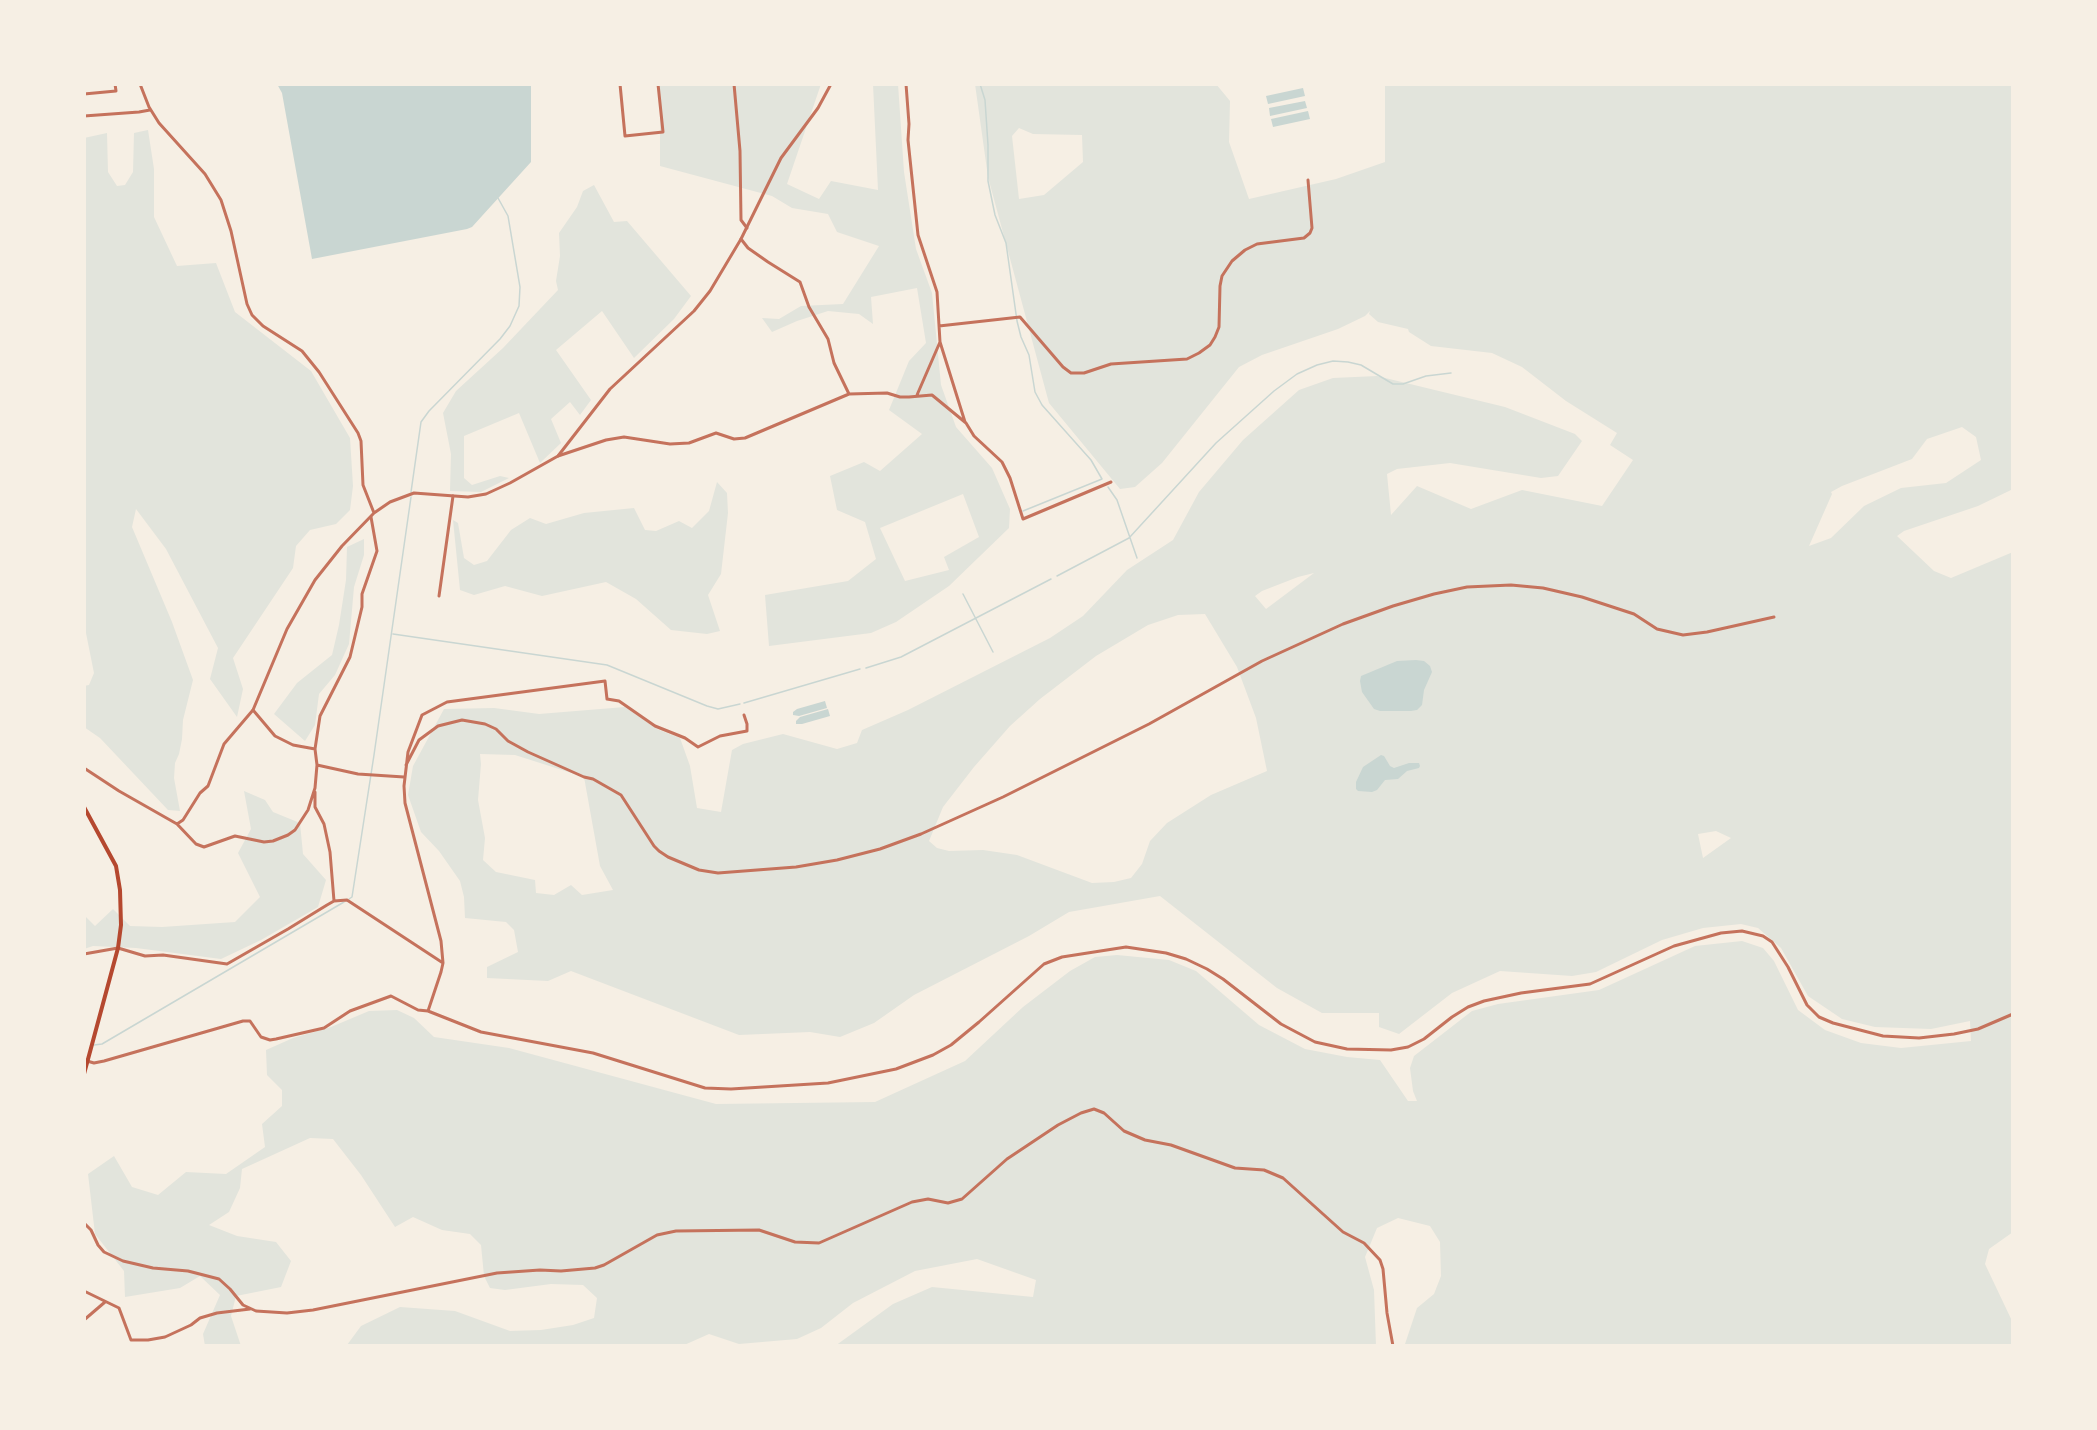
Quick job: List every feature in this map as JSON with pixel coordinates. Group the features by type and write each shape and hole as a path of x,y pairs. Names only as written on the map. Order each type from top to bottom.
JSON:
{"main road":[{"path":"84,807 111,854 118,874 121,925 118,948 84,1074"}],"street":[{"path":"84,94 116,91 116,84"},
{"path":"141,84 150,110 169,135 205,174 221,200 231,231 247,304 252,315 263,326 307,356 358,433 361,441 363,485 374,513"},
{"path":"620,84 625,136 663,132 658,84"},
{"path":"734,84 740,151 741,220 747,228"},
{"path":"558,456 610,389 694,312 710,291 747,228 781,158 818,108 831,84"},
{"path":"906,84 908,140 918,235 937,292 940,342 966,423"},
{"path":"84,116 150,110"},
{"path":"939,326 1020,317 1063,367 1071,373 1084,373 1111,364 1187,358 1199,354 1210,345 1219,327 1220,286 1222,276 1232,261 1257,244 1304,238 1310,233 1312,228 1308,180"},
{"path":"741,239 748,248 800,282 809,307 828,339 834,363 849,394"},
{"path":"916,396 940,342"},
{"path":"177,824 183,820 200,793 208,786 224,744 253,710 287,629 315,580 342,546 374,513 390,502 414,493 468,497 486,494 558,456 606,440 624,437 670,444 689,442 716,433 734,439 746,438 849,394 871,392 900,397 932,395 966,423 975,436 1002,462 1011,478 1023,519 1111,482"},
{"path":"439,596 453,496"},
{"path":"333,901 330,852 324,824 315,807 317,765 315,749 320,716 350,657 362,607 362,594 375,561 377,551 370,517"},
{"path":"406,765 419,740 438,726 462,720 485,724 496,729 508,741 528,752 593,779 621,795 654,846 668,857 699,870 718,873 796,867 880,849 921,834 1003,797 1149,724 1262,662 1343,624 1434,594 1478,587 1511,585 1543,588 1634,614 1657,629 1683,635 1774,617"},
{"path":"428,1011 443,963 441,941 405,803 404,777 408,752 422,715 447,702 605,681 607,699 618,701 655,726 685,738 698,747 720,736 747,731 744,715"},
{"path":"253,710 275,736 293,745 315,749"},
{"path":"317,765 358,774 404,777"},
{"path":"84,768 177,824 200,847 209,847 235,836 255,841 273,841 283,838 295,830 308,810 315,788"},
{"path":"84,954 118,948 145,956 163,955 227,964 333,901 347,900 443,963"},
{"path":"87,1061 94,1063 104,1061 243,1021 250,1021 261,1037 276,1040 324,1028 350,1011 387,996 418,1010 428,1011 482,1032 593,1053 705,1088 779,1087 852,1079 896,1069 933,1055 951,1045 1044,964 1062,957 1126,947 1146,949 1186,959 1223,979 1281,1024 1315,1042 1347,1048 1391,1050 1408,1047 1424,1039 1452,1017 1484,1001 1521,993 1590,984 1674,946 1720,933 1742,931 1763,936 1772,942 1788,967 1807,1005 1819,1017 1833,1023 1883,1036 1919,1038 1978,1029 2013,1014"},
{"path":"84,1291 119,1308 131,1340 148,1340 165,1336 191,1325 200,1318 217,1313 250,1309 267,1312 313,1310 497,1273 595,1268 657,1235 676,1231 759,1230 795,1242 819,1243 912,1202 928,1199 948,1203 962,1199 1006,1160 1066,1121 1094,1109 1104,1113 1124,1131 1145,1140 1171,1145 1235,1168 1264,1170 1283,1178 1343,1232 1364,1243 1380,1260 1383,1269 1386,1313 1393,1346"},
{"path":"84,1223 104,1252 138,1266 188,1271 219,1279 230,1288 243,1305 250,1309"},
{"path":"84,1320 105,1302"}],"shaded area":[{"path":"277,84 531,84 531,162 472,227 312,259 282,93"},
{"path":"660,84 821,84 787,184 819,199 831,181 878,190 873,84 898,84 904,172 916,249 932,293 941,385 956,427 992,468 1010,509 1009,528 949,586 896,622 871,633 769,646 765,595 848,581 876,559 865,522 837,510 830,476 864,462 880,471 922,434 889,410 909,361 926,343 917,288 871,297 873,324 859,314 828,311 772,332 762,318 779,319 801,306 843,304 879,246 837,232 828,214 792,208 772,196 660,166","holes":["963,494 979,537 944,557 949,570 905,581 880,528"]},
{"path":"975,84 1216,84 1230,101 1229,142 1249,199 1336,179 1385,162 1385,84 2013,84 2013,489 1978,506 1904,531 1897,536 1934,571 1951,578 2013,552 2013,1232 1989,1249 1985,1264 2013,1323 2013,1346 1402,1346 1405,1344 1417,1308 1434,1294 1441,1276 1440,1242 1430,1226 1398,1218 1377,1228 1365,1257 1374,1290 1376,1346 835,1346 893,1304 932,1287 1033,1297 1036,1280 977,1259 915,1271 853,1303 821,1328 797,1339 739,1344 709,1334 682,1346 344,1346 361,1326 400,1307 455,1311 510,1331 541,1330 573,1325 594,1318 597,1298 583,1285 551,1284 505,1290 490,1288 484,1276 481,1245 470,1234 442,1230 413,1217 395,1227 361,1175 333,1139 310,1138 242,1169 240,1188 229,1212 209,1225 237,1236 276,1242 291,1261 281,1287 236,1296 231,1316 241,1346 205,1346 203,1334 220,1295 200,1276 180,1288 125,1297 124,1271 95,1234 88,1174 114,1156 132,1187 158,1195 186,1172 226,1174 265,1147 262,1124 282,1106 282,1090 267,1075 266,1050 369,1011 397,1010 414,1018 434,1037 509,1048 716,1104 875,1102 965,1061 1023,1007 1070,971 1095,957 1117,955 1169,960 1196,971 1259,1025 1305,1049 1347,1057 1380,1060 1408,1101 1417,1101 1413,1091 1410,1068 1414,1056 1472,1011 1498,1004 1599,990 1695,946 1742,941 1763,948 1774,961 1798,1010 1825,1030 1861,1043 1901,1048 1971,1041 1970,1021 1931,1029 1875,1027 1842,1019 1808,996 1781,948 1758,928 1741,924 1703,928 1662,940 1596,972 1572,976 1500,971 1452,993 1399,1034 1379,1027 1379,1013 1322,1013 1277,988 1160,896 1069,912 1029,936 914,995 874,1023 840,1037 810,1032 739,1035 571,971 548,981 487,978 487,967 518,952 514,930 506,922 465,918 464,897 460,881 439,851 421,832 408,795 413,766 444,709 494,708 539,714 625,707 657,729 680,738 690,766 697,808 721,812 732,750 743,744 783,734 837,749 857,743 862,730 908,710 1050,638 1083,616 1127,570 1173,540 1199,492 1243,440 1299,390 1333,378 1377,376 1505,407 1575,434 1582,441 1558,476 1541,478 1450,463 1397,469 1387,474 1391,515 1417,486 1471,509 1522,490 1602,506 1633,460 1610,445 1617,433 1566,401 1522,367 1492,353 1431,346 1409,332 1408,329 1378,322 1369,314 1370,311 1365,316 1338,329 1262,355 1239,367 1162,463 1135,487 1120,489 1049,403 988,177","holes":["1019,128 1033,134 1082,135 1083,162 1044,195 1019,199 1012,136","1962,427 1976,437 1981,460 1946,483 1901,488 1864,506 1831,538 1809,546 1831,492 1912,459 1927,439","1314,573 1266,609 1255,596 1298,577","1205,614 1237,667 1256,718 1267,771 1211,795 1167,823 1150,841 1142,864 1131,878 1114,882 1092,883 1017,855 983,850 949,851 937,848 929,841 943,807 1010,726 1040,699 1096,656 1148,625 1178,615","480,754 515,755 584,777 600,866 613,890 582,895 571,885 554,895 536,893 535,880 496,872 483,860 485,838 478,800","1716,831 1731,838 1703,858 1698,834"]},
{"path":"1303,88 1305,96 1268,104 1266,96"},
{"path":"1305,101 1307,108 1270,116 1269,108"},
{"path":"1308,111 1310,119 1273,127 1271,119"},
{"path":"148,130 154,169 154,217 177,266 216,263 235,312 311,371 350,438 353,486 350,510 336,524 310,530 296,546 293,568 233,658 243,689 237,717 210,679 218,648 166,549 136,509 132,527 172,622 193,680 183,720 179,754 175,763 174,778 180,811 168,810 100,738 84,727 84,686 89,685 94,673 84,623 84,138 107,133 108,172 117,186 125,185 133,172 134,133"},
{"path":"594,185 614,222 627,221 691,296 674,319 634,358 602,311 556,350 591,400 580,415 570,402 551,419 561,443 540,463 519,413 464,436 464,478 472,485 500,476 509,478 481,492 450,491 451,454 443,413 456,391 503,348 558,290 556,281 560,256 559,233 577,207 583,191"},
{"path":"717,482 727,493 728,513 721,574 708,595 720,631 707,634 671,630 636,599 606,582 542,596 505,586 474,595 460,590 453,520 458,523 464,558 474,565 487,561 511,530 530,518 546,524 584,513 634,508 645,530 656,531 679,521 692,528 709,511"},
{"path":"364,539 364,555 354,587 349,644 335,675 319,694 315,725 305,741 274,714 297,683 332,655 346,580 347,547"},
{"path":"1397,661 1424,661 1430,666 1432,672 1424,690 1422,705 1417,710 1411,711 1374,709 1362,692 1361,676"},
{"path":"825,701 827,708 799,716 793,715 797,709"},
{"path":"828,709 830,716 796,724 800,717"},
{"path":"1381,755 1394,768 1409,763 1419,763 1420,766 1407,771 1398,779 1385,780 1377,790 1358,791 1356,782 1363,767"},
{"path":"244,791 265,800 273,812 300,823 303,854 326,880 318,907 261,940 221,959 136,948 93,946 84,949 84,915 95,926 113,909 130,926 162,927 235,922 260,897 238,853 251,829"}],"waterway":[{"path":"980,84 985,100 988,181 995,215 1006,243 1017,321 1029,355 1035,392 1042,405 1091,460 1102,479 1023,511"},
{"path":"411,492 421,422 500,339 510,326 519,306 520,287 508,216 498,198"},
{"path":"1057,576 1129,538 1216,443 1274,391 1297,374 1333,361 1361,365 1393,384 1403,384 1426,376 1451,373"},
{"path":"1108,487 1117,500 1137,558"},
{"path":"349,899 352,897 374,755 411,497"},
{"path":"866,668 901,657 1051,579"},
{"path":"963,594 993,652"},
{"path":"393,634 607,665 707,706 718,709 740,704"},
{"path":"744,703 860,669"},
{"path":"94,1045 102,1044 344,902"}]}
